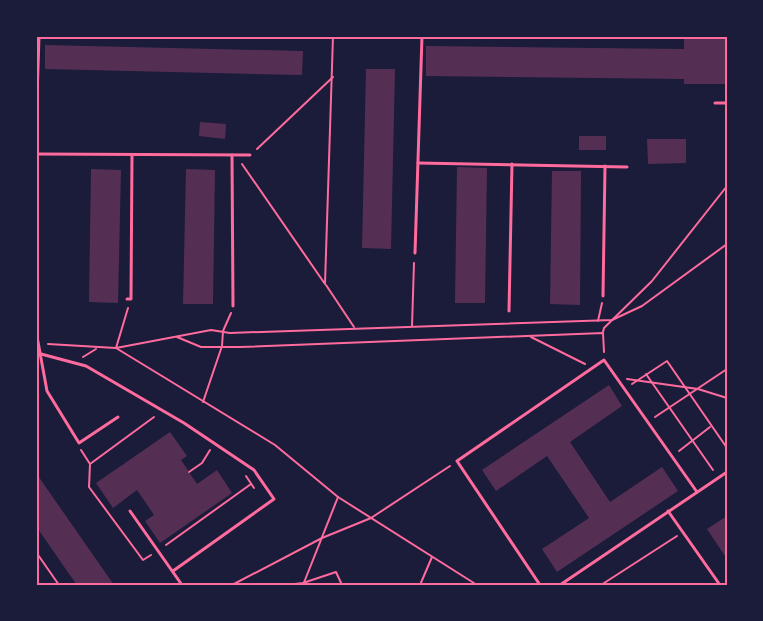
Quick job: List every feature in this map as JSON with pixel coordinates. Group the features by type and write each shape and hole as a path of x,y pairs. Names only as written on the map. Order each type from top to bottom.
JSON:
{"lane":[{"path":"36,130 39,36"},
{"path":"415,253 422,36"},
{"path":"715,103 727,103"},
{"path":"36,154 250,155"},
{"path":"129,299 132,154"},
{"path":"233,306 234,155"},
{"path":"418,163 627,167"},
{"path":"509,311 512,164"},
{"path":"603,296 605,166"},
{"path":"36,331 47,391 79,443 118,417"},
{"path":"41,354 86,366 184,423 254,470 274,499 173,571"},
{"path":"540,585 457,461 604,360 697,492"},
{"path":"560,585 727,472"},
{"path":"130,511 182,585"},
{"path":"668,512 720,585"}],"path":[{"path":"325,284 333,36"},
{"path":"250,155 333,77"},
{"path":"234,155 354,327"},
{"path":"604,360 604,328 652,281 727,186"},
{"path":"39,344 96,349 116,348 211,330 612,320 642,306 727,244"},
{"path":"412,326 415,253"},
{"path":"598,321 603,296"},
{"path":"116,348 129,299"},
{"path":"203,402 222,346 223,331 233,306"},
{"path":"175,337 201,347 240,347 603,333"},
{"path":"528,336 594,368"},
{"path":"116,348 275,445 338,497 477,585"},
{"path":"624,389 667,361 727,448"},
{"path":"648,422 727,369"},
{"path":"646,374 718,478"},
{"path":"616,377 698,389 727,398"},
{"path":"672,456 711,426"},
{"path":"189,472 202,463 212,448"},
{"path":"232,585 322,538 371,518 457,461"},
{"path":"90,464 89,487 143,560 251,484"},
{"path":"303,584 338,497"},
{"path":"601,585 682,532"},
{"path":"36,552 59,585"},
{"path":"420,585 432,556"},
{"path":"286,585 303,584 336,572 342,585"}],"building":[{"path":"684,39 727,39 727,84 684,84 684,79 426,76 426,46 684,49"},
{"path":"45,45 303,51 302,75 45,69"},
{"path":"366,69 395,69 391,249 362,248"},
{"path":"200,122 226,124 225,139 199,136"},
{"path":"579,136 606,136 606,150 579,150"},
{"path":"647,139 686,139 686,163 648,164"},
{"path":"457,167 487,168 485,303 455,303"},
{"path":"91,169 121,170 118,303 89,302"},
{"path":"186,169 215,170 213,304 183,304"},
{"path":"552,171 581,171 580,305 550,304"},
{"path":"609,385 622,406 570,442 610,502 662,467 678,491 557,572 542,549 589,518 547,456 496,491 482,470"},
{"path":"170,432 187,456 181,460 197,484 217,470 232,493 160,543 145,521 154,515 137,490 113,508 96,483"},
{"path":"36,473 114,585 77,585 67,571 36,526"},
{"path":"727,516 727,559 707,529"}]}
